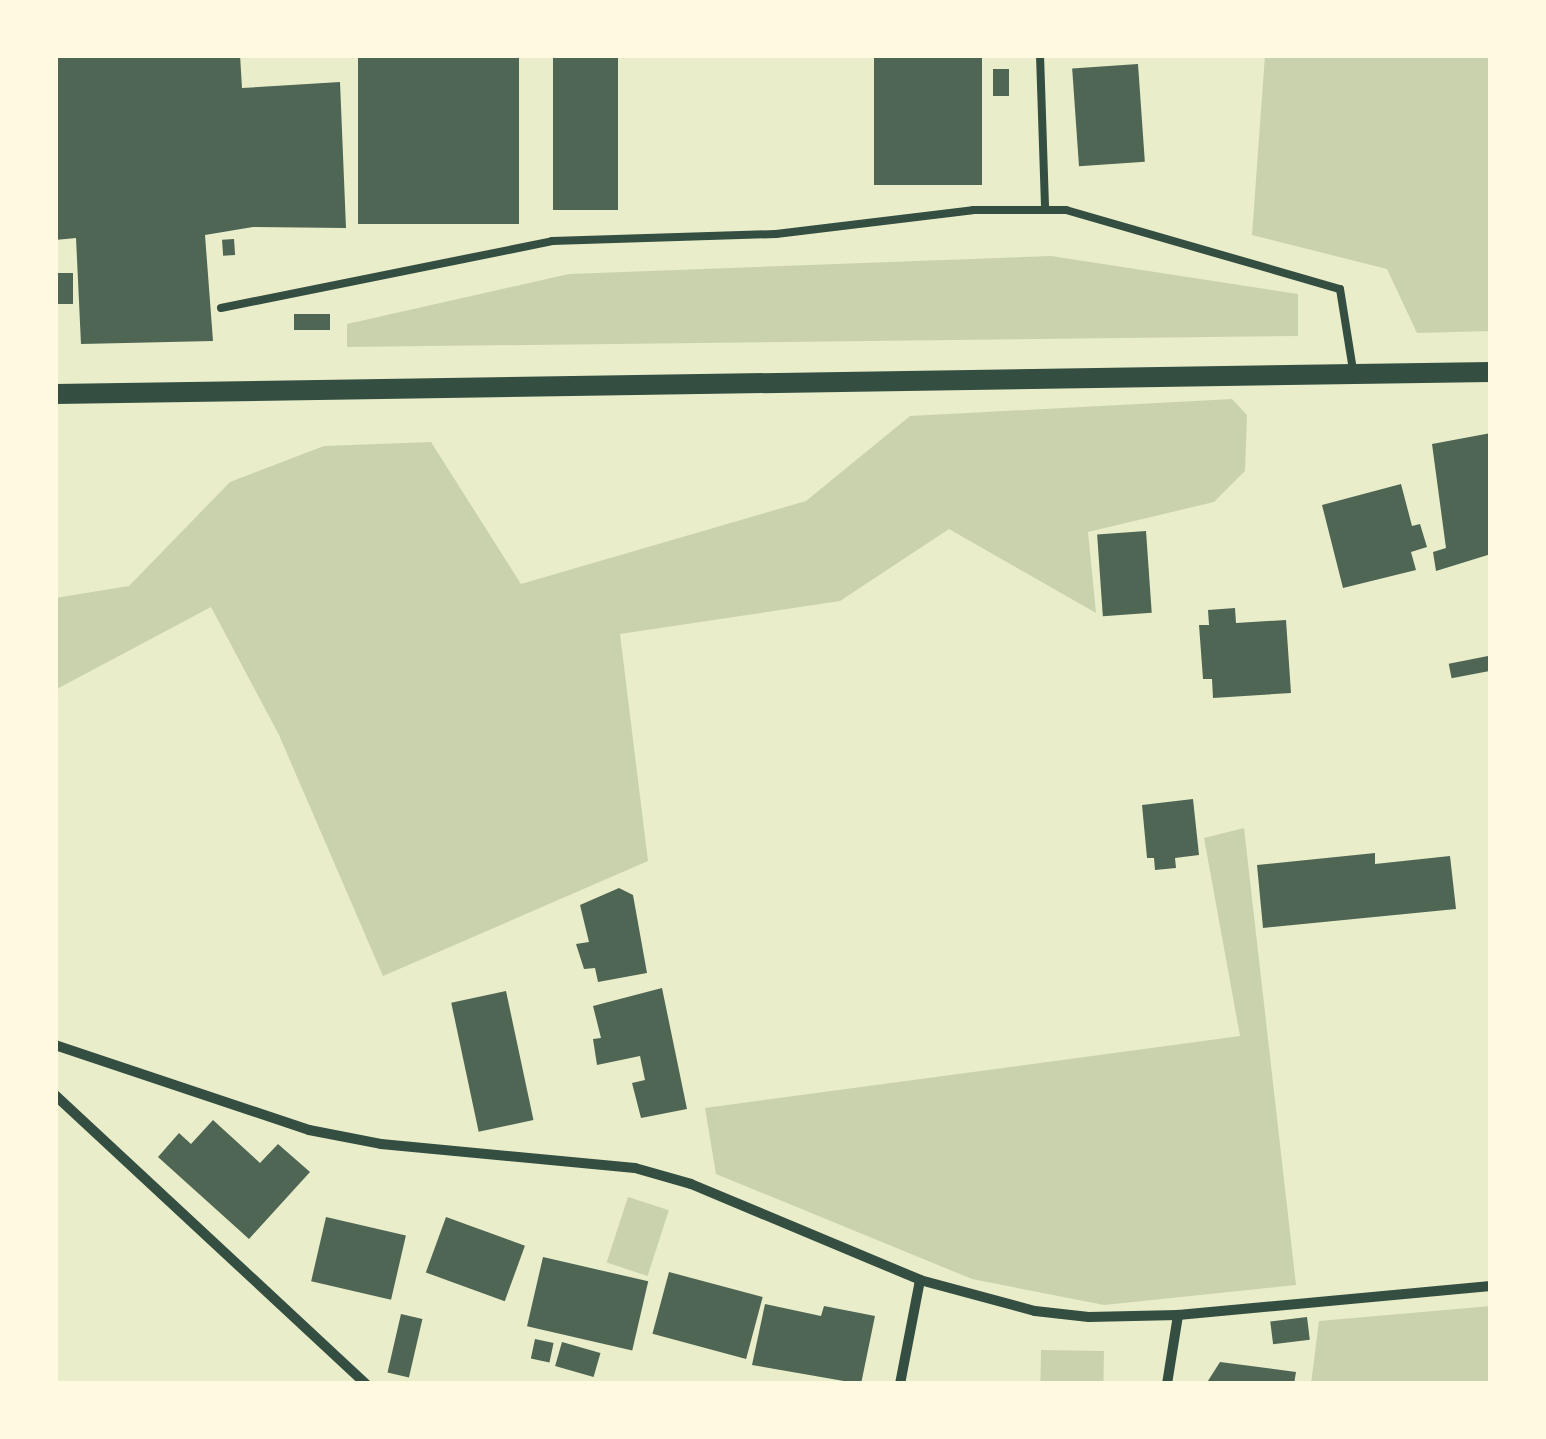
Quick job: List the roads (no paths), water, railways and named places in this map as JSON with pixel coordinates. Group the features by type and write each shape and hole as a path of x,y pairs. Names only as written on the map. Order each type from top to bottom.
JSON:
{"main road":[{"path":"55,394 1491,372"}],"street":[{"path":"55,1045 309,1130 380,1144 635,1168 692,1184 920,1280 1035,1311 1089,1318 1178,1315 1491,1286"},
{"path":"55,1095 366,1384"},
{"path":"900,1384 920,1280"},
{"path":"1167,1384 1178,1315"}],"lane":[{"path":"1040,55 1045,210"},
{"path":"221,308 552,241 776,234 973,210 1066,210 1340,288 1354,374"}]}
